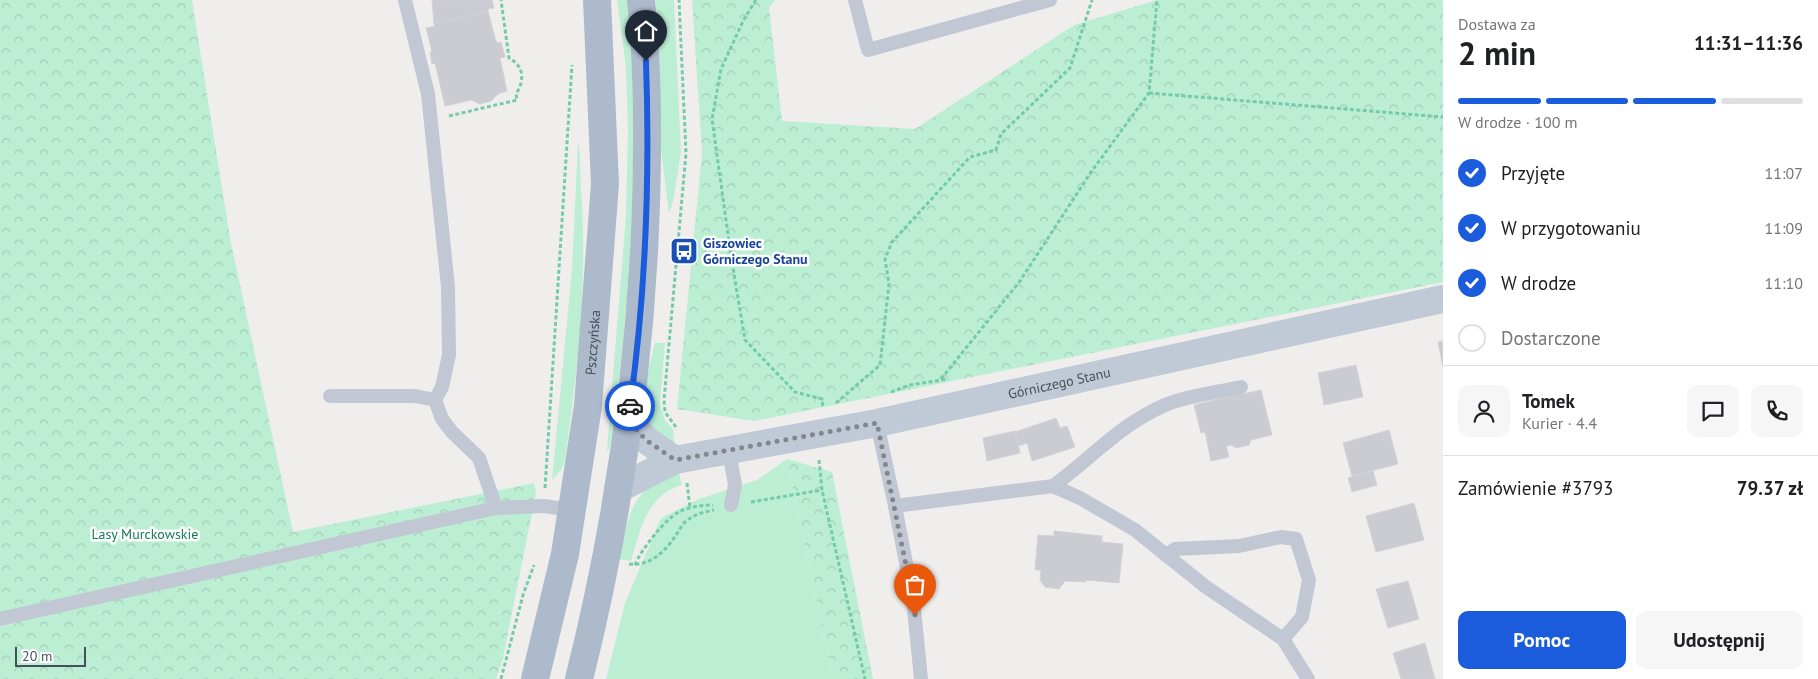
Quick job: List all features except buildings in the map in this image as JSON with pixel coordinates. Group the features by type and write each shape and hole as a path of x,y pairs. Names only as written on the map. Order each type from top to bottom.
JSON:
{"main road":[{"name":"Pszczyńska","path":"535,679 563,562 588,406 605,184 597,0"},
{"path":"579,679 606,561 637,357 645,248 648,130 642,0"}],"street":[{"name":"Górniczego Stanu","path":"618,489 680,459 729,451 821,424 877,423 1443,299"},
{"path":"628,420 646,440 680,459"}],"lane":[{"path":"405,0 428,94 432,120 448,287 449,354 442,387 434,400"},
{"path":"855,0 868,50 1050,0"},
{"path":"894,506 1053,486 1077,469 1107,440 1148,413 1167,404 1241,387"},
{"path":"330,396 415,396 434,400"},
{"path":"434,400 442,419 452,432 479,458 496,508"},
{"path":"877,423 913,599 921,679"},
{"path":"729,451 735,485 731,505"},
{"path":"1053,486 1080,498 1135,530 1206,587 1283,639 1308,679"},
{"path":"0,619 496,508 544,506 572,510"},
{"path":"1166,555 1175,549 1239,546 1281,537 1296,539 1309,580 1302,617 1283,639"}],"path":[{"path":"432,120 517,100 516,94 522,82 522,71 519,65 509,58 501,0"},
{"path":"679,0 686,153 664,400 665,412 679,430 680,459"},
{"path":"756,0 744,19 721,69 712,119 732,265 745,340 794,392 822,399 822,490 865,679"},
{"path":"832,407 880,365 889,284 885,259 892,242 970,157 996,150 1001,134 1070,68 1092,0"},
{"path":"941,380 1020,281 1091,172 1149,93 1157,0"},
{"path":"544,506 573,56"},
{"path":"1149,93 1443,117"},
{"path":"731,505 706,505 677,513 657,532 638,556 634,565 647,563 653,559 671,542 684,523 703,512 731,505 822,490"},
{"path":"501,679 523,595 534,565 539,557"}],"green space":[{"name":"Lasy Murckowskie","path":"0,0 192,0 230,238 293,532 534,483 536,493 503,658 496,679 0,679"},
{"path":"617,0 628,0 633,90 633,180 629,271 621,361 612,438 608,451 626,215 628,129 626,68"},
{"path":"656,0 674,0 681,152 673,202 669,214 661,150"},
{"path":"692,0 775,0 769,7 782,121 915,129 1074,25 1157,0 1443,0 1443,282 754,421 677,409 702,153"},
{"path":"578,142 583,258 578,359 565,460 561,470 552,480 572,269"},
{"path":"655,343 665,343 660,403 665,420 673,429 674,444 660,436 651,426 647,414 646,386"},
{"path":"787,459 833,679 606,679 625,603 661,518 699,499 757,480"},
{"path":"787,459 832,472 873,679 833,679"},
{"path":"679,473 682,485 670,490 653,505 642,526 631,561 619,559 629,516 634,505 650,486"}],"way so far":[{"path":"630,406 628,420 646,440 675,460 877,423 915,615"}],"place":[{"name":"Giszowiec Górniczego Stanu","path":"684,251"}],"route":[{"path":"630,406 637,357 645,248 648,148 646,61"}]}
